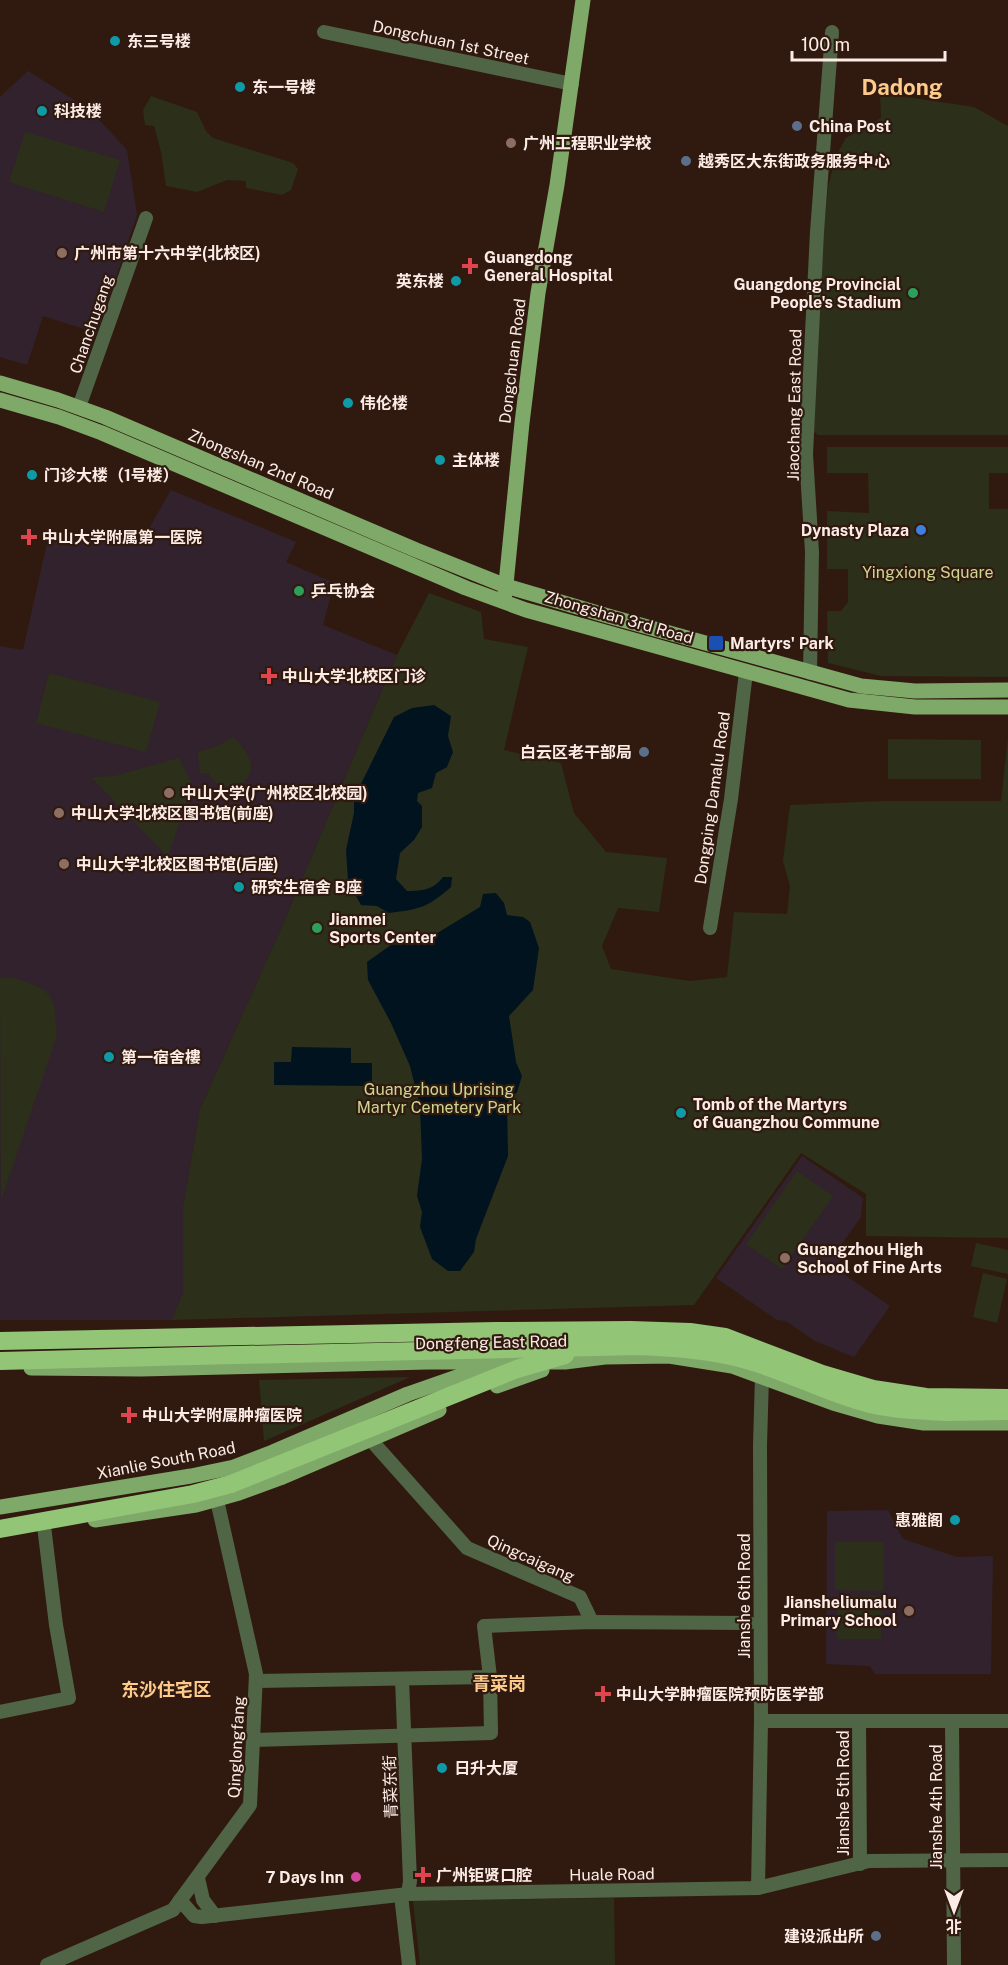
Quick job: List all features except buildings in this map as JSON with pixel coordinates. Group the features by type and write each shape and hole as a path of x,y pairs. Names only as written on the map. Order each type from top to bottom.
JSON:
{"highway":[{"name":"Dongfeng East Road","path":"496,1331 659,1322 705,1323 744,1332 793,1355 871,1377 938,1386 1008,1387"},
{"name":"Dongfeng East Road","path":"0,1341 496,1331 703,1333 739,1341 822,1374 873,1389 926,1397 1008,1398"},
{"path":"0,1361 639,1346 682,1348 752,1361 828,1391 871,1404 910,1410 948,1412 1008,1411"},
{"path":"0,1530 193,1494 231,1484 517,1369 592,1347"}],"main road":[{"name":"Dongchuan Road","path":"504,602 538,293 557,185 583,0"},
{"name":"Zhongshan 2nd Road","path":"0,383 79,407 407,547 506,586"},
{"name":"Zhongshan 2nd Road","path":"0,400 59,417 113,438 504,602"},
{"name":"Zhongshan 3rd Road","path":"506,586 861,686 888,689 1008,690"},
{"name":"Zhongshan 3rd Road","path":"504,602 746,672 863,702 915,707 1008,707"},
{"name":"Xianlie South Road","path":"0,1509 234,1467 397,1399 502,1361 582,1336 609,1331"},
{"name":"Dongfeng East Road","path":"0,1367 141,1369 502,1361 565,1362 605,1357 669,1356 719,1363 762,1376 833,1403 895,1419 941,1423 1008,1423"},
{"path":"0,1530 168,1510 218,1500 280,1478 505,1383 565,1362"},
{"path":"397,1399 408,1403 413,1415 409,1422"}],"street":[{"name":"Dongchuan 1st Street","path":"324,32 572,84"},
{"name":"Jiaochang East Road","path":"810,673 812,552 807,454 817,232 832,32"},
{"name":"Chanchugang","path":"79,407 146,218"},
{"path":"113,438 118,423"},
{"name":"Dongping Damalu Road","path":"710,928 746,672"},
{"path":"739,1341 749,1350 762,1376"},
{"name":"Jianshe 6th Road","path":"758,1888 762,1376"},
{"name":"Qingcaigang","path":"370,1439 466,1548 580,1597 592,1622"},
{"name":"Qinglongfang","path":"47,1965 173,1910 249,1805 256,1674 218,1500"},
{"path":"0,1712 69,1698 56,1625 44,1526"},
{"path":"253,1740 491,1733 490,1677 483,1626 592,1622 749,1623"},
{"path":"256,1681 490,1677"},
{"name":"青菜东街","path":"402,1678 410,1881 404,1894 409,1965"},
{"path":"760,1720 1008,1721"},
{"name":"Jianshe 4th Road","path":"952,1721 954,1965"},
{"name":"Jianshe 5th Road","path":"859,1722 860,1864"},
{"name":"Huale Road","path":"180,1900 194,1916 202,1917 404,1894 758,1888 869,1861 1008,1860"},
{"path":"198,1878 203,1900 215,1916"}],"shaded area":[{"name":"广州市第十六中学(北校区)","path":"28,71 90,110 127,150 137,215 97,333 43,316 27,365 0,357 0,97"},
{"name":"中山大学(广州校区北校园)","path":"171,490 296,542 286,562 334,583 323,625 397,655 280,931 200,1109 183,1207 183,1292 172,1320 0,1320 0,646 23,650 47,543 69,532 139,546"},
{"name":"Guangzhou High School of Fine Arts","path":"802,1156 863,1198 861,1217 841,1245 839,1271 890,1306 854,1357 815,1341 786,1321 777,1320 716,1278"},
{"name":"Jiansheliumalu Primary School","path":"888,1510 903,1539 957,1557 993,1556 991,1674 875,1674 870,1666 826,1664 827,1511"}],"green space":[{"name":"Guangdong Provincial People's Stadium","path":"880,93 974,107 1008,126 1008,435 818,435 812,430 821,257 828,187 836,156 846,138 881,118"},
{"path":"151,96 197,112 206,131 213,138 293,163 298,169 291,190 282,195 246,188 246,181 227,180 197,192 166,186 154,126 145,125 143,110"},
{"path":"25,132 120,160 104,212 9,182"},
{"name":"Yingxiong Square","path":"827,447 1008,447 1008,473 989,473 989,509 1008,509 1008,677 881,676 828,663 827,611 841,611 848,602 848,569 827,569 827,511 869,513 868,473 827,473"},
{"name":"Guangzhou Uprising Martyr Cemetery Park","path":"429,593 481,612 484,639 528,647 504,750 561,763 574,813 606,852 667,858 659,912 618,908 602,946 611,969 690,981 727,977 734,912 787,914 790,886 783,861 790,805 882,801 1001,801 1008,738 1008,1238 866,1236 866,1194 801,1153 694,1305 172,1320 183,1292 183,1207 200,1109 280,931 397,655"},
{"path":"49,673 160,702 146,752 36,723"},
{"path":"234,737 245,751 251,765 246,780 232,787 223,786 208,773 200,774 198,752 215,747"},
{"path":"888,739 981,740 981,779 888,779"},
{"path":"179,758 192,784 168,857 91,777 114,776"},
{"path":"0,978 14,978 27,982 41,988 49,995 54,1004 57,1035 1,1201"},
{"path":"797,1171 833,1196 782,1269 746,1244"},
{"path":"976,1243 1008,1250 1008,1274 971,1266"},
{"path":"983,1273 1007,1279 997,1323 973,1317"},
{"path":"410,1377 264,1441 259,1380"},
{"path":"835,1542 883,1542 883,1591 835,1590"},
{"path":"837,1596 881,1596 881,1639 837,1639"},
{"path":"614,1898 615,1965 420,1965 413,1901"}],"water":[{"path":"434,705 451,716 448,736 453,752 447,767 436,773 432,788 418,793 417,801 422,806 422,827 414,840 400,853 396,879 407,891 431,887 443,877 452,877 451,887 429,903 408,910 389,913 377,906 361,905 348,881 346,850 354,813 354,798 394,717 412,708"},
{"path":"496,893 504,903 507,915 523,917 530,922 539,948 533,990 509,1016 516,1062 522,1076 517,1092 507,1103 508,1156 476,1239 474,1252 460,1271 448,1271 432,1259 420,1227 422,1212 417,1196 422,1159 420,1106 410,1066 368,980 367,962 391,945 421,943 480,907 483,894"},
{"path":"292,1047 351,1048 351,1063 372,1063 372,1086 274,1085 274,1062 291,1062"}],"place":[{"name":"东三号楼","path":"115,41"},
{"name":"东一号楼","path":"240,87"},
{"name":"科技楼","path":"42,111"},
{"name":"China Post","path":"797,126"},
{"name":"广州工程职业学校","path":"511,143"},
{"name":"越秀区大东街政务服务中心","path":"686,161"},
{"name":"广州市第十六中学(北校区)","path":"62,253"},
{"name":"Guangdong General Hospital","path":"470,266"},
{"name":"英东楼","path":"456,281"},
{"name":"Guangdong Provincial People's Stadium","path":"913,293"},
{"name":"伟伦楼","path":"348,403"},
{"name":"主体楼","path":"440,460"},
{"name":"门诊大楼（1号楼）","path":"32,475"},
{"name":"Dynasty Plaza","path":"921,530"},
{"name":"中山大学附属第一医院","path":"29,537"},
{"name":"乒乓协会","path":"299,591"},
{"name":"Martyrs' Park","path":"716,643"},
{"name":"中山大学北校区门诊","path":"269,676"},
{"name":"白云区老干部局","path":"644,752"},
{"name":"中山大学(广州校区北校园)","path":"169,793"},
{"name":"中山大学北校区图书馆(前座)","path":"59,813"},
{"name":"中山大学北校区图书馆(后座)","path":"64,864"},
{"name":"研究生宿舍 B座","path":"239,887"},
{"name":"Jianmei Sports Center","path":"317,928"},
{"name":"第一宿舍樓","path":"109,1057"},
{"name":"Tomb of the Martyrs of Guangzhou Commune","path":"681,1113"},
{"name":"Guangzhou High School of Fine Arts","path":"785,1258"},
{"name":"中山大学附属肿瘤医院","path":"129,1415"},
{"name":"惠雅阁","path":"955,1520"},
{"name":"Jiansheliumalu Primary School","path":"909,1611"},
{"name":"中山大学肿瘤医院预防医学部","path":"603,1694"},
{"name":"日升大厦","path":"442,1768"},
{"name":"广州钜贤口腔","path":"423,1875"},
{"name":"7 Days Inn","path":"356,1877"},
{"name":"建设派出所","path":"876,1936"}],"district":[{"name":"Dadong","path":"902,87"},
{"name":"青菜岗","path":"499,1684"},
{"name":"东沙住宅区","path":"166,1690"}]}
